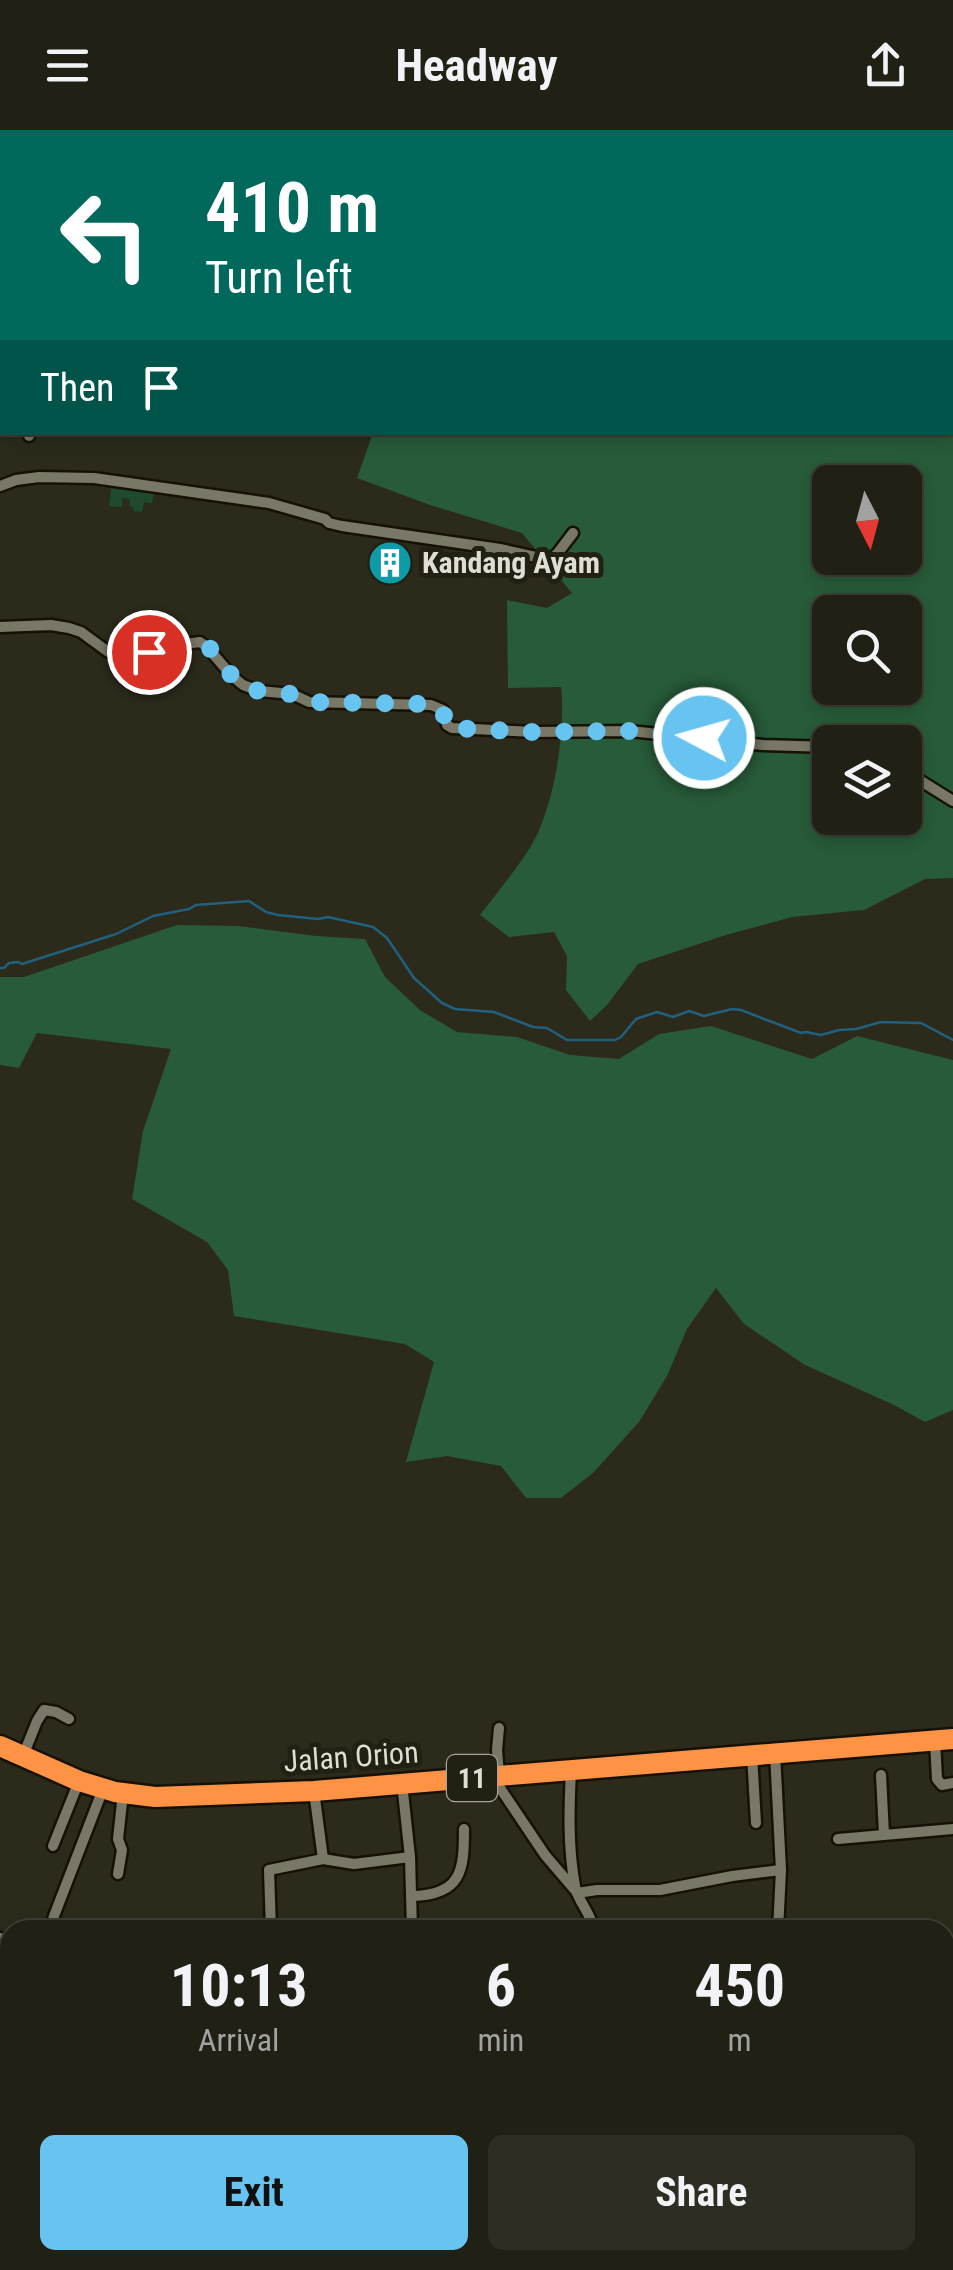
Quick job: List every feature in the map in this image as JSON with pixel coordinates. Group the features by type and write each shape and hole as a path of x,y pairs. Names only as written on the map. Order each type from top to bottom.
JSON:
{"highway":[{"name":"Jalan Orion","path":"0,1746 79,1781 155,1797 314,1791 944,1739"}],"street":[{"path":"0,486 34,477 94,478 269,503 342,526 500,549 545,560 557,554 572,532"},
{"path":"0,628 69,628 118,657 140,656 155,648 197,642 208,646 236,681 259,691 292,694 309,702 431,704 443,710 446,726 452,728 630,731 812,746"},
{"path":"922,782 953,801"},
{"path":"22,1757 44,1710 69,1719"},
{"path":"499,1728 493,1776 592,1920"},
{"path":"944,1739 937,1780 942,1784 953,1783"},
{"path":"775,1753 781,1870 778,1920"},
{"path":"752,1754 756,1823"},
{"path":"571,1770 568,1818 576,1892"},
{"path":"882,1775 884,1834"},
{"path":"53,1846 79,1781"},
{"path":"402,1784 412,1920"},
{"path":"113,1791 122,1850 118,1874"},
{"path":"55,1920 113,1791"},
{"path":"314,1791 324,1859"},
{"path":"412,1896 443,1890 458,1878 464,1858 464,1829"},
{"path":"838,1839 953,1829"},
{"path":"271,1920 269,1870 324,1859 354,1864 410,1857"},
{"path":"576,1892 660,1890 781,1870"}],"green space":[{"path":"372,435 953,435 953,878 925,879 864,910 792,917 638,964 590,1021 566,990 567,956 554,932 509,937 480,915 539,830 552,791 562,725 561,687 508,688 507,600 547,608 572,593 522,533 357,478"},
{"path":"112,483 155,489 152,503 144,502 142,512 133,511 130,499 122,498 122,507 109,506"},
{"path":"177,925 239,926 365,939 385,977 420,1010 457,1032 517,1037 570,1055 619,1059 659,1034 711,1026 812,1059 857,1036 953,1060 953,1410 925,1422 805,1365 744,1324 716,1288 687,1329 667,1376 639,1422 593,1473 561,1498 526,1498 501,1466 447,1456 406,1462 434,1362 405,1344 234,1316 228,1270 207,1242 132,1199 143,1131 171,1049 37,1033 19,1068 0,1065 0,977 24,977"}],"waterway":[{"path":"0,968 116,934 153,916 196,905 249,901 278,915 328,917 373,927 387,938 414,978 442,1003 455,1009 494,1012 533,1027 547,1028 567,1040 615,1040 636,1019 657,1012 673,1017 689,1011 704,1016 732,1009 801,1033 821,1035 881,1022 921,1023 953,1040"}],"place":[{"name":"Kandang Ayam","path":"390,563"}],"route":[{"path":"149,652 200,642 243,686 292,694 306,702 431,704 443,710 446,726 452,728 630,731 704,738"}]}
